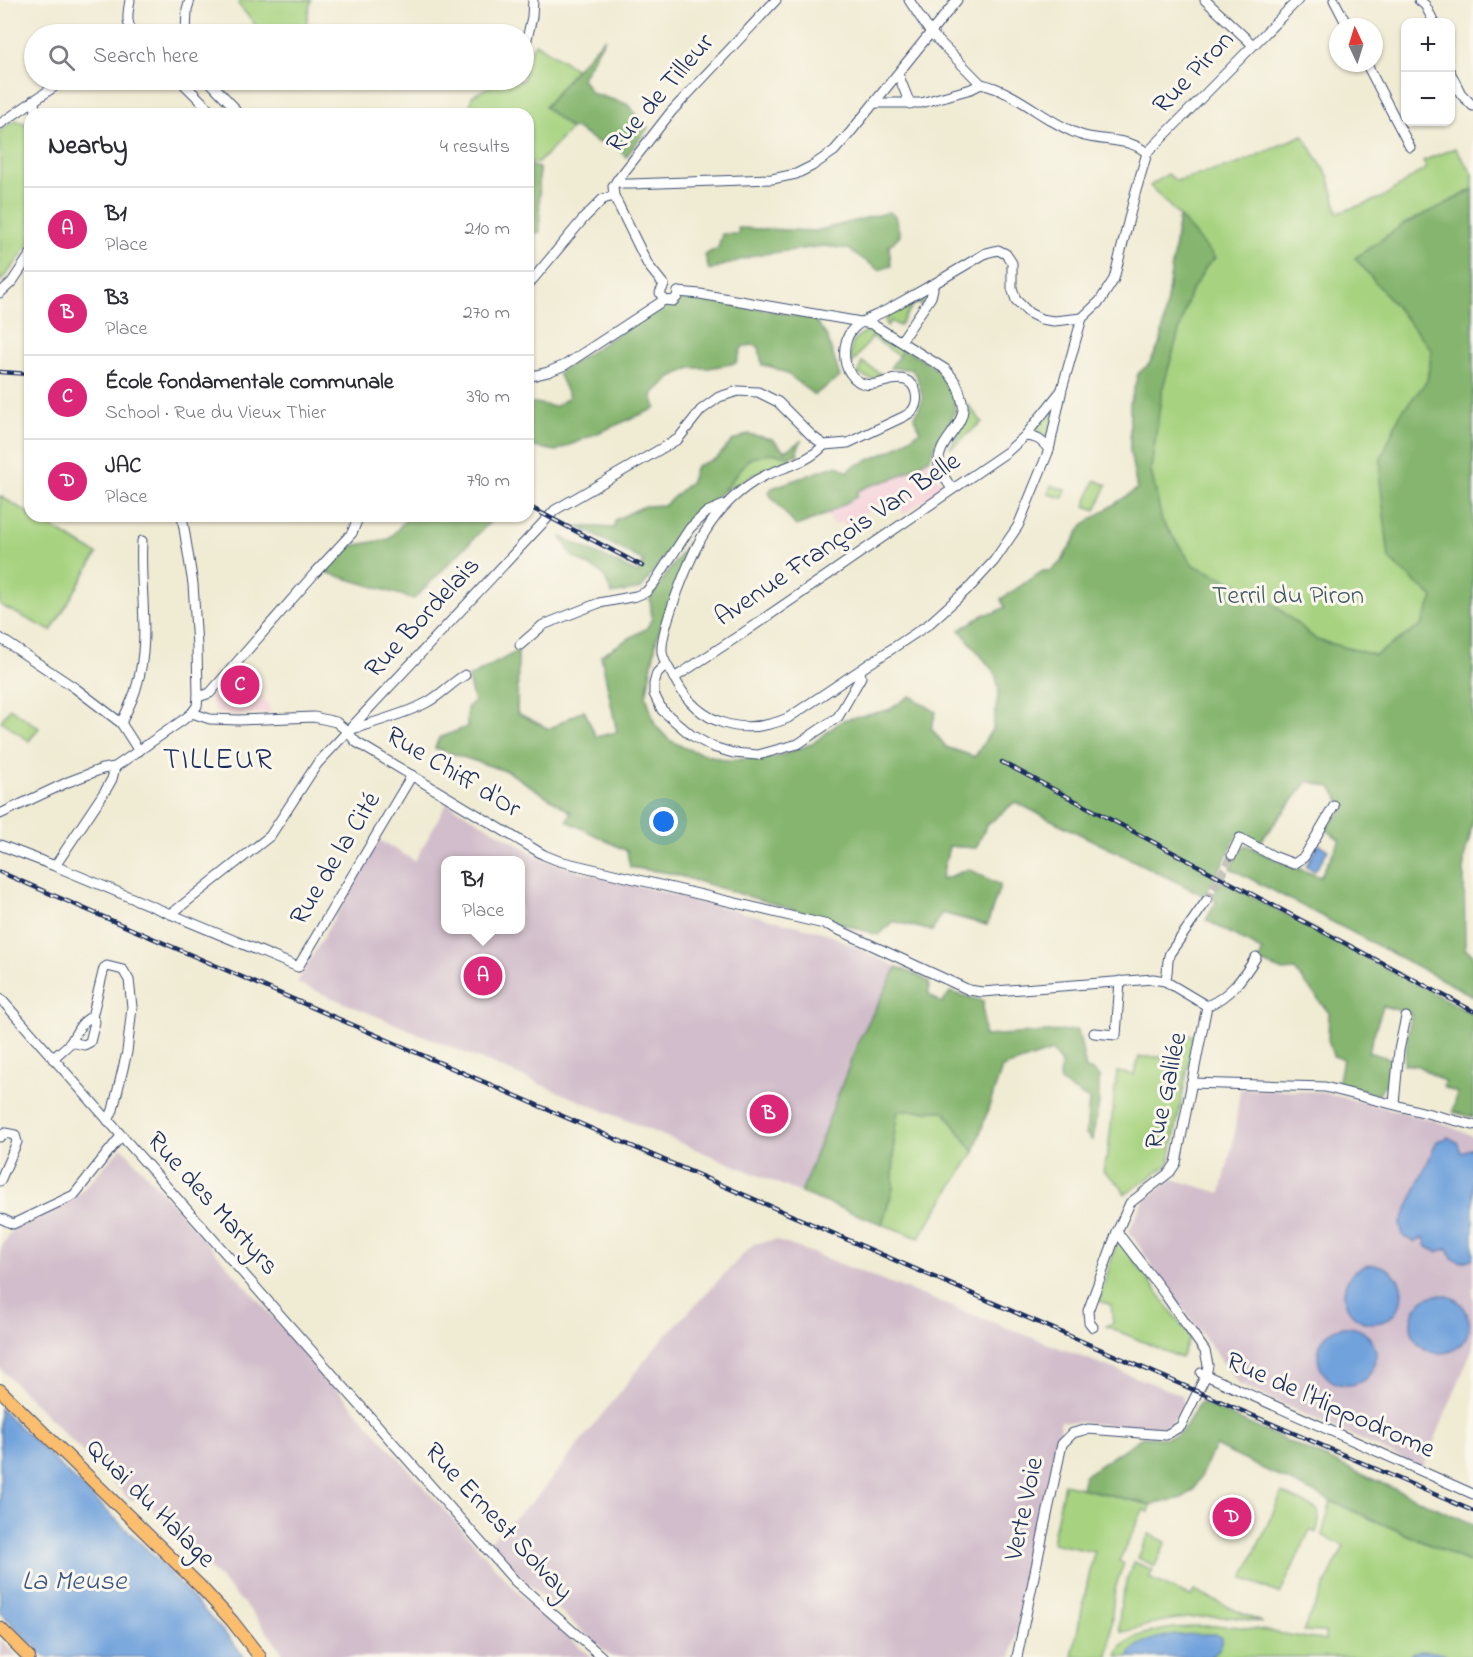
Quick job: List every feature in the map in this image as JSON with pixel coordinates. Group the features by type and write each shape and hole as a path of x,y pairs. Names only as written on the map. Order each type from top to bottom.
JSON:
{"main road":[{"name":"Quai du Halage","path":"0,1390 200,1586 232,1621 260,1657"},
{"path":"0,1628 29,1657"}],"street":[{"path":"128,24 130,0"},
{"path":"186,24 190,0"},
{"path":"530,24 533,0"},
{"name":"Rue de Tilleur","path":"614,196 613,186 617,180 671,112 776,0"},
{"path":"909,0 930,32 981,84 992,86 1081,135 1134,144 1148,153 1135,194 1114,279 1100,301 1082,318 1062,389 1049,450 1018,526 994,561 971,586 929,624 788,718 754,728 728,726 692,705 682,693 666,664 662,653 663,636 692,557 705,532 725,505 751,483 807,460 824,445 848,443 870,434 905,416 913,410 917,401 913,386 905,380 868,385 854,379 847,369 844,353 846,341 852,329 862,321 881,314 986,254 998,250 1006,254 1012,263 1012,288 1016,300 1029,313 1041,319 1054,321 1082,318"},
{"path":"617,180 623,184 631,184 771,179 796,174 812,166 834,151 849,134 957,0"},
{"path":"1205,0 1253,45"},
{"name":"Rue Piron","path":"1148,153 1298,0"},
{"path":"1334,0 1343,18"},
{"path":"1419,0 1425,5 1432,18"},
{"path":"1371,72 1410,147"},
{"path":"898,74 910,104"},
{"path":"1455,82 1461,94 1473,106"},
{"path":"874,103 921,104 964,92 981,84"},
{"path":"0,124 48,90"},
{"path":"190,90 208,108"},
{"path":"218,90 234,108"},
{"path":"33,100 35,108"},
{"path":"534,278 584,218 603,199 614,196 648,265 664,285"},
{"path":"0,293 12,282 24,264"},
{"path":"534,376 566,365 664,300 673,301 677,297 677,288 673,284 664,285"},
{"path":"664,285 660,292 664,300"},
{"path":"901,341 930,297 933,290 931,285"},
{"path":"678,292 862,321 872,324 945,369 953,377 960,392 963,409 961,418 940,452 941,473 952,489"},
{"name":"Avenue François Van Belle","path":"674,678 1007,452 1025,436 1062,389"},
{"name":"Rue Bordelais","path":"171,914 270,836 317,764 555,510 678,439 701,410 719,397 738,391 758,392 778,402 824,445"},
{"path":"1025,436 1043,441 1049,450"},
{"path":"520,645 543,625 599,603 646,592 654,584 690,528 707,512 725,505"},
{"path":"0,814 68,782 102,769 115,767 192,713 198,697 197,646 194,584 183,522"},
{"path":"198,697 210,693 352,533 357,522"},
{"path":"121,723 138,684 142,660 144,632 140,566 142,541"},
{"path":"0,638 75,688 121,723 139,751"},
{"path":"666,664 657,673 654,684 654,694 662,710 691,735 713,747 733,753 758,755 798,744 838,717 861,677 860,671"},
{"path":"347,731 425,704 465,675"},
{"name":"Rue Chiff d'Or","path":"192,713 210,719 314,717 336,722 356,742 544,855 559,861 828,925 969,990 982,992 1153,979 1166,981"},
{"path":"55,866 107,788 115,767"},
{"name":"Rue de la Cité","path":"171,914 298,967 412,775"},
{"path":"1232,855 1240,838 1273,856 1294,864 1304,857 1334,806"},
{"path":"0,845 171,914"},
{"path":"1207,900 1170,953 1166,981 1207,1006"},
{"name":"Rue Galilée","path":"1093,1327 1089,1322 1088,1311 1130,1203 1170,1172 1176,1163 1207,1006 1230,992 1256,957"},
{"path":"71,1042 84,1045 90,1042 95,1022 92,1017 104,968 107,966 123,970 129,980 132,1007 127,1052 113,1110 108,1120"},
{"path":"1094,1033 1116,1035 1120,981"},
{"name":"Rue des Martyrs","path":"0,998 390,1440"},
{"path":"53,1059 71,1042 76,1031 87,1019 92,1017"},
{"path":"1394,1104 1399,1050 1406,1017"},
{"path":"1191,1083 1325,1087 1473,1125"},
{"path":"0,1137 5,1133 15,1135 17,1142 0,1181"},
{"path":"0,1218 13,1224 74,1195 121,1136"},
{"path":"1117,1232 1205,1351 1208,1365 1203,1374"},
{"name":"Rue de l'Hippodrome","path":"1203,1374 1473,1494"},
{"name":"Verte Voie","path":"1017,1657 1062,1444 1073,1433 1088,1429 1166,1435 1181,1426 1203,1374"},
{"name":"Rue Ernest Solvay","path":"390,1440 515,1581 602,1657"}],"shaded area":[{"path":"930,458 932,469 942,484 940,490 904,514 892,496 845,526 842,521 833,526 827,514 858,496 856,492 898,477"},
{"path":"241,665 250,671 272,713 217,714 210,699"},
{"path":"447,803 545,860 581,872 826,933 897,967 858,1042 801,1193 297,983 379,840 415,861"},
{"path":"1240,1089 1321,1092 1433,1120 1473,1136 1473,1347 1423,1468 1239,1384 1161,1279 1129,1231 1143,1202 1172,1179 1221,1193 1234,1137"},
{"path":"122,1147 502,1575 524,1598 591,1657 286,1657 251,1611 143,1499 130,1500 0,1368 0,1250 13,1228 78,1195"},
{"path":"775,1240 1182,1395 1183,1402 1176,1418 1164,1429 1061,1421 1011,1657 612,1657 525,1581 490,1541 537,1497 658,1344 753,1244"},
{"path":"0,1639 18,1657 0,1657"}],"green space":[{"path":"239,0 311,0 306,24 255,24 238,4"},
{"path":"605,38 582,78 591,93 627,104 648,128 626,157 607,138 599,143 575,128 571,129 545,107"},
{"path":"535,43 576,69 545,107 571,129 538,163 534,163 534,108 470,108 472,96 483,90 534,90"},
{"path":"15,120 24,123 24,251 0,282 0,131"},
{"name":"Terril du Piron","path":"1303,135 1329,178 1338,213 1381,198 1426,168 1423,161 1455,148 1473,174 1473,819 1468,845 1422,945 1230,868 1240,850 1320,877 1340,840 1325,829 1345,808 1331,787 1308,781 1259,843 1239,833 1015,802 986,826 976,848 949,846 941,880 969,869 1000,885 987,925 942,913 932,931 893,921 879,935 670,873 630,867 627,851 567,821 571,812 509,772 435,748 439,738 467,727 467,708 474,702 468,678 518,651 517,713 549,729 584,710 596,737 617,732 601,655 647,628 652,618 650,599 688,543 694,545 657,636 646,696 655,725 669,740 687,749 725,760 774,758 812,744 843,720 889,710 910,696 936,712 931,728 946,747 975,757 993,728 999,689 995,673 960,630 985,614 995,613 1005,607 1001,599 1043,571 1051,571 1061,562 1083,525 1137,489 1130,451 1130,404 1138,374 1149,364 1161,342 1179,216 1150,186 1168,174 1176,181 1238,164"},
{"path":"534,167 539,168 540,232 534,234"},
{"name":"Terril du Piron","path":"1473,189 1473,819 1464,859 1465,949 1473,954 1473,996 1230,868 1240,850 1246,845 1283,863 1320,877 1340,840 1325,829 1345,808 1331,787 1308,781 1259,843 1239,833 1205,896 1015,802 986,826 976,848 949,846 941,880 969,869 1000,885 987,925 942,913 932,931 893,921 879,935 670,873 630,867 627,851 567,821 571,812 509,772 435,748 439,738 467,727 467,708 474,702 468,678 518,651 517,713 549,729 584,710 596,737 617,732 601,655 647,628 652,618 650,599 688,543 694,545 657,636 646,696 655,725 669,740 687,749 725,760 774,758 812,744 843,720 889,710 910,696 936,712 931,728 946,747 975,757 993,728 999,689 995,673 960,630 985,614 995,613 1005,607 1001,599 1043,571 1051,571 1061,562 1083,525 1137,489 1130,451 1130,404 1138,374 1149,364 1161,342 1179,216 1215,258 1207,266 1190,293 1162,391 1151,470 1162,521 1193,565 1261,594 1317,640 1375,655 1421,626 1433,598 1389,559 1380,480 1381,459 1400,414 1427,381 1432,350 1355,258 1404,224"},
{"path":"889,212 895,216 900,235 889,246 891,266 879,270 848,249 824,246 756,255 709,270 705,255 718,248 722,234 739,234 738,228 816,231"},
{"path":"683,297 718,301 814,319 827,336 840,377 814,395 783,372 762,365 759,347 752,345 742,347 736,363 709,368 691,368 671,377 652,395 656,408 556,451 534,448 534,403 555,407 569,397 558,373 662,305 674,306"},
{"path":"923,297 921,305 917,303 913,305 899,326 891,321 887,326 885,322 887,317"},
{"path":"873,330 904,348 899,356 872,337 852,364 851,351 854,341 861,334"},
{"path":"904,348 940,372 953,395 955,406 953,416 930,458 898,477 866,487 857,492 858,496 827,514 796,526 768,493 772,488 837,465 848,472 852,467 892,450 920,431 914,417 922,398 917,376 911,369 890,368"},
{"path":"862,362 884,376 871,379 858,374"},
{"path":"968,405 982,422 950,448 969,413"},
{"path":"1054,405 1056,406 1048,439 1035,431"},
{"path":"748,434 772,439 785,451 801,441 798,454 791,456 770,453 749,459 722,492 692,518 641,589 612,594 603,574 572,556 561,537 638,573 644,561 577,526 614,528 615,520 644,506 665,505 691,481 696,466 717,458 732,441"},
{"path":"770,453 791,456 791,460 754,475 722,492 749,459"},
{"path":"1095,480 1107,485 1096,510 1085,506"},
{"path":"1051,485 1066,490 1063,498 1048,494"},
{"path":"0,496 24,510 24,522 43,522 97,554 51,631 0,605"},
{"path":"404,522 490,522 414,599 321,571 346,547 389,539"},
{"path":"10,708 39,728 29,741 1,721"},
{"path":"1221,880 1473,1014 1473,1117 1453,1112 1457,1093 1443,1087 1445,1082 1418,1066 1404,1064 1411,1014 1383,1006 1368,1052 1395,1060 1392,1088 1383,1087 1379,1095 1338,1085 1343,1059 1333,1056 1328,1039 1329,1013 1295,970 1283,971 1258,961 1263,951 1206,920 1217,901 1212,899"},
{"path":"897,967 929,982 929,995 942,1003 950,992 983,1001 984,1036 1078,1030 1086,1069 1093,1071 1099,1077 1099,1104 1092,1140 1086,1134 1089,1100 1060,1082 1061,1063 1052,1051 1002,1068 974,1152 944,1111 898,1111 894,1137 893,1189 882,1224 801,1193 858,1042"},
{"path":"1180,1034 1194,1036 1169,1164 1125,1194 1119,1184 1103,1171 1108,1152 1117,1072 1134,1075 1139,1057 1163,1057 1163,1066 1176,1066"},
{"path":"897,1111 944,1111 974,1152 919,1238 882,1224 893,1189"},
{"path":"1118,1238 1190,1337 1181,1358 1106,1326 1113,1323 1111,1305 1099,1301"},
{"path":"1200,1402 1473,1524 1473,1564 1215,1446 1194,1490 1182,1498 1151,1505 1081,1488 1084,1476 1142,1437 1166,1438 1177,1435 1184,1429"},
{"path":"1064,1484 1151,1505 1149,1512 1143,1510 1119,1561 1124,1564 1114,1594 1108,1657 1072,1657 1094,1552 1052,1543"},
{"path":"1282,1493 1317,1509 1319,1524 1316,1533 1310,1530 1280,1594 1243,1578"},
{"path":"1331,1501 1473,1564 1473,1657 1117,1657 1123,1645 1136,1637 1161,1630 1190,1627 1240,1627 1325,1640 1325,1632 1303,1631 1344,1546 1322,1535"},
{"path":"1149,1534 1166,1542 1155,1566 1138,1558"},
{"path":"1134,1562 1153,1570 1149,1578 1191,1597 1194,1591 1263,1623 1230,1617 1194,1618 1158,1622 1122,1632 1119,1628 1121,1602"}],"water":[{"path":"1319,844 1328,850 1315,871 1306,866"},
{"path":"1448,1137 1457,1142 1461,1152 1473,1148 1473,1256 1472,1259 1462,1262 1452,1258 1448,1248 1437,1252 1427,1247 1424,1237 1414,1242 1404,1237 1400,1225 1437,1141"},
{"path":"1367,1265 1379,1265 1394,1273 1402,1288 1402,1300 1394,1315 1379,1323 1367,1323 1352,1315 1344,1300 1344,1288 1352,1273"},
{"path":"1434,1295 1446,1295 1461,1303 1469,1318 1469,1330 1461,1345 1446,1353 1434,1353 1419,1345 1411,1330 1411,1318 1419,1303"},
{"path":"1341,1327 1353,1327 1368,1335 1376,1350 1376,1362 1368,1377 1353,1385 1341,1385 1326,1377 1318,1362 1318,1350 1326,1335"},
{"name":"La Meuse","path":"0,1408 156,1558 244,1657 45,1657 0,1612"},
{"path":"1216,1634 1221,1638 1221,1644 1218,1651 1211,1657 1128,1657 1134,1649 1155,1639 1167,1636"},
{"path":"1421,1651 1443,1653 1450,1657 1409,1657"}],"tunnel":[{"path":"1207,900 1232,855"}],"railway":[{"path":"0,372 24,374"},
{"path":"534,509 642,566"},
{"path":"1002,762 1473,1011"},
{"path":"0,872 1473,1511"}],"place":[{"name":"École fondamentale communale","path":"240,685"},
{"name":"B1","path":"483,976"},
{"name":"B3","path":"769,1114"},
{"name":"JAC","path":"1232,1517"}],"district":[{"name":"TILLEUR","path":"218,761"}]}
